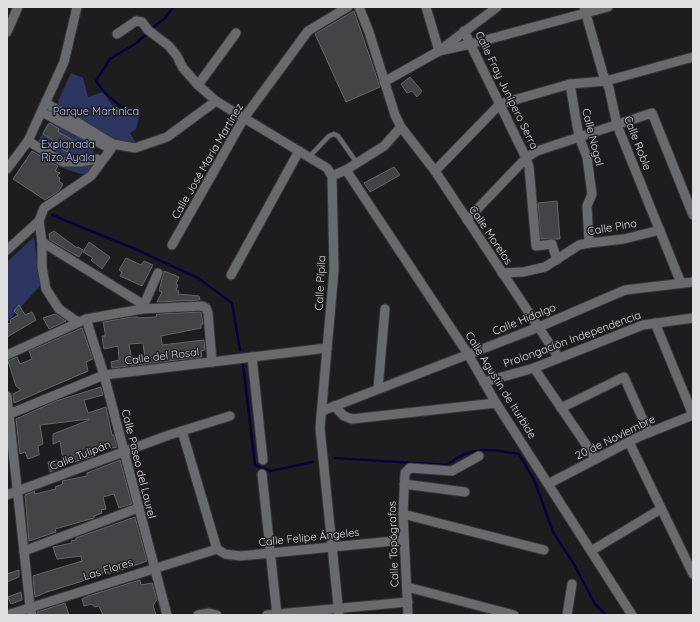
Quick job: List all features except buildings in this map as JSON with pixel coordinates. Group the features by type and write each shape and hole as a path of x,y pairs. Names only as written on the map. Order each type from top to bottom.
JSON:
{"street":[{"path":"7,32 18,7"},
{"path":"7,169 28,141 64,62 77,7"},
{"name":"Calle José María Martínez","path":"172,245 244,118 308,31 348,7"},
{"name":"Calle Morelos","path":"359,7 370,32 394,115 400,127 435,171 559,358"},
{"path":"426,7 439,51"},
{"path":"384,82 439,51 495,7"},
{"path":"439,51 471,44 585,10 608,7"},
{"name":"Calle Roble","path":"585,10 609,88 618,125 681,283"},
{"path":"117,34 139,21 177,56 183,68 216,102 327,168 332,176 346,170 384,146 400,127"},
{"name":"Calle Fray Junípero Serra","path":"464,31 526,158 536,246 552,244 558,260"},
{"path":"198,85 236,33"},
{"path":"435,171 500,104 570,84 606,81 693,57"},
{"name":"Calle Nogal","path":"570,84 578,136 587,157 592,194 587,206 589,243"},
{"path":"44,108 94,140 115,146 135,148 168,137 216,102"},
{"path":"44,108 115,146"},
{"path":"467,220 526,158 537,152 578,136 618,125 652,113 693,215"},
{"path":"94,140 97,150 98,164"},
{"path":"28,141 63,162 98,164"},
{"path":"7,250 38,220 44,208 91,176 98,164 115,146"},
{"path":"230,275 299,151"},
{"name":"Calle Agustín de Iturbide","path":"346,170 468,354 496,403 632,615"},
{"name":"Calle Pípila","path":"332,176 334,270 320,428 339,612"},
{"path":"38,220 42,242 42,267 46,289 59,309 82,321"},
{"name":"Calle Pino","path":"502,273 524,272 538,269 558,260 579,245 624,239 660,230"},
{"path":"42,242 143,307"},
{"path":"143,307 158,273"},
{"name":"Calle Hidalgo","path":"322,411 539,327 625,290 693,282"},
{"path":"7,355 82,321 143,307 202,306 206,308 208,313 212,362"},
{"path":"378,389 384,309"},
{"name":"Prolongación Independencia","path":"484,382 534,368 643,325 693,318"},
{"name":"Calle Paseo del Laurel","path":"82,321 104,375 167,615"},
{"path":"655,324 693,415"},
{"name":"Calle del Rosal","path":"8,414 104,375 327,348"},
{"path":"252,357 263,460"},
{"path":"534,368 596,459"},
{"path":"561,408 624,377 649,433"},
{"path":"7,396 8,414 19,492 31,611"},
{"path":"334,406 344,416 352,419 496,403"},
{"name":"20 de Noviembre","path":"548,484 629,442 693,415"},
{"name":"Calle Tulipán","path":"7,495 19,492 124,451 230,416"},
{"path":"182,431 217,549"},
{"path":"629,442 693,574"},
{"name":"Calle Topógrafos","path":"408,615 403,514 405,473 410,468 452,471 479,456"},
{"path":"262,474 277,614"},
{"path":"404,484 465,492"},
{"path":"24,551 138,508"},
{"path":"591,551 661,509"},
{"path":"403,514 544,550"},
{"name":"Calle Felipe Ángeles","path":"217,549 225,554 240,556 404,540"},
{"name":"Las Flores","path":"7,615 31,611 154,568 217,549"},
{"path":"567,615 572,584"},
{"path":"407,587 514,615"},
{"path":"267,615 339,612 408,602"},
{"path":"198,615 209,613 217,615"}],"lane":[{"path":"309,157 329,136 334,134 338,136 357,163"}],"green space":[{"name":"Parque Martinica","path":"71,73 83,78 88,97 103,92 113,106 139,117 136,129 130,133 136,143 128,145 121,144 59,108 58,101"},
{"name":"Explanada Rizo Ayala","path":"53,122 80,136 92,148 95,156 88,176 65,169 34,149 47,124"},
{"path":"34,237 40,286 7,322 7,262"}],"waterway":[{"path":"151,29 165,18 173,7"},
{"path":"125,110 105,93 96,81 110,59 135,44 148,33"},
{"path":"52,215 135,249 198,278 232,303 240,350"},
{"path":"243,364 255,465 270,471 313,462"},
{"path":"335,458 447,465 464,454 473,451 490,450 519,454 535,482 553,532 575,566 595,604 606,615"}]}
